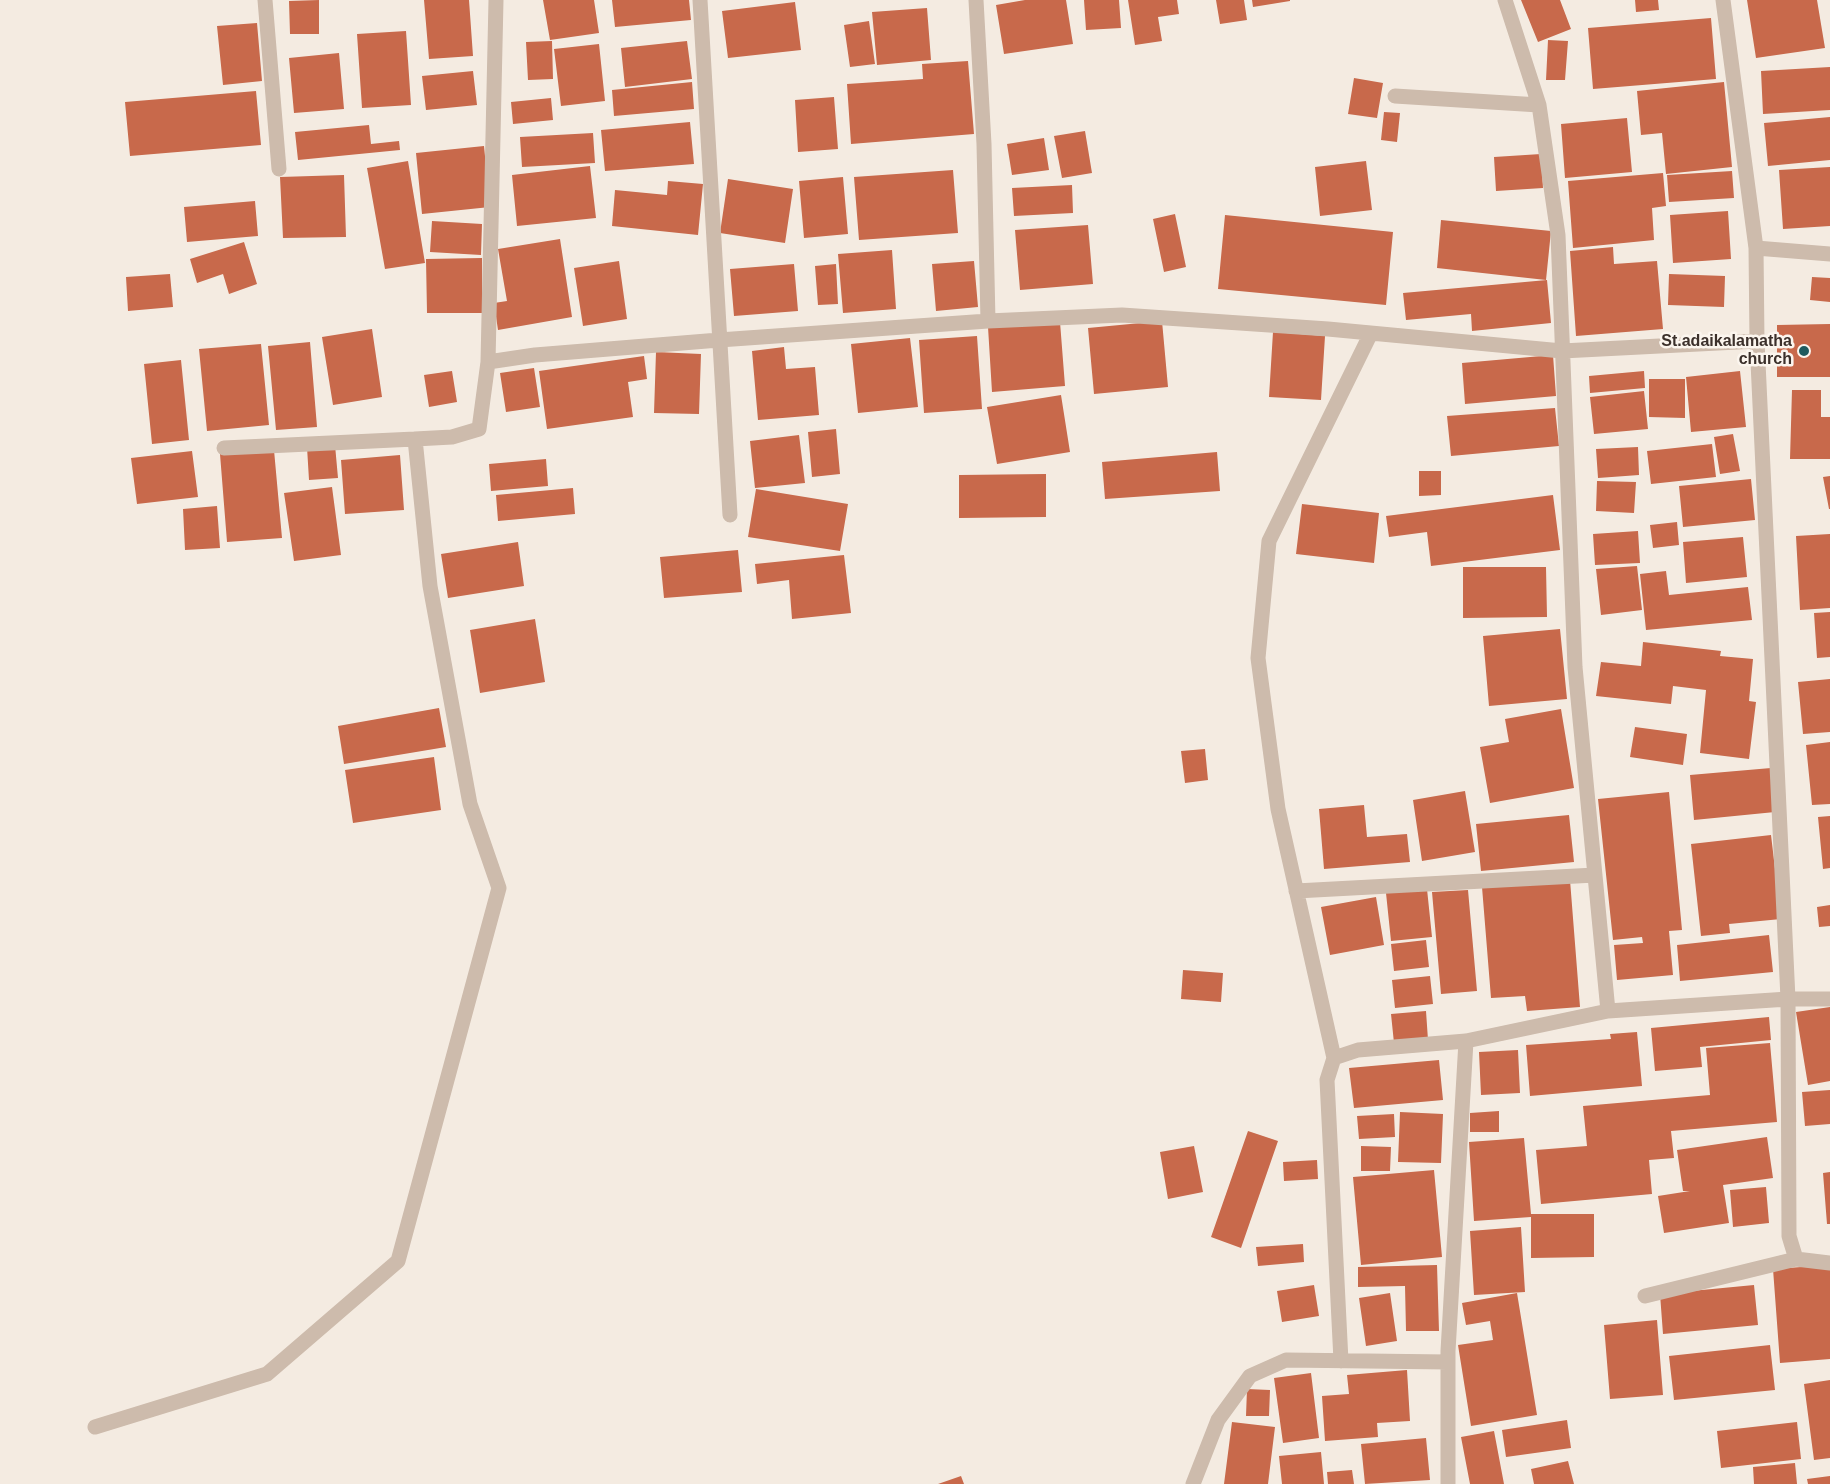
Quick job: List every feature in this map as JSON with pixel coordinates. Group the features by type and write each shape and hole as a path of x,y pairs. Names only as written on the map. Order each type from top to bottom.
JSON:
{"street":[{"path":"265,0 279,169"},
{"path":"224,448 452,437 479,429 488,362 496,0"},
{"path":"700,0 730,515"},
{"path":"976,0 984,144 988,321"},
{"path":"1505,0 1539,105 1558,235 1575,667 1608,1011"},
{"path":"1723,0 1756,248 1757,341 1788,999 1789,1236 1796,1259"},
{"path":"1395,96 1539,105"},
{"path":"1756,248 1830,254"},
{"path":"488,362 535,355 719,340 988,321 1122,315 1371,333 1562,351 1757,341"},
{"path":"1341,1361 1327,1080 1334,1058 1278,809 1258,658 1269,541 1371,333"},
{"path":"94,1426 267,1374 398,1261 499,888 470,804 430,586 415,438"},
{"path":"1296,891 1595,875"},
{"path":"1334,1058 1358,1050 1466,1041 1608,1011 1788,999 1830,999"},
{"path":"1448,1484 1448,1362 1466,1041"},
{"path":"1645,1296 1796,1259 1830,1263"},
{"path":"1193,1484 1218,1420 1250,1376 1286,1360 1448,1362"}],"building":[{"path":"319,0 319,34 290,34 289,1"},
{"path":"424,0 469,0 473,56 429,59"},
{"path":"543,0 594,0 599,33 550,40"},
{"path":"612,0 689,0 691,20 615,27"},
{"path":"1025,0 1066,0 1073,44 1004,54 996,5"},
{"path":"1084,0 1119,0 1121,28 1086,30"},
{"path":"1128,0 1177,0 1179,14 1158,17 1162,41 1135,45"},
{"path":"1216,0 1244,0 1247,20 1220,24"},
{"path":"1252,0 1290,0 1290,1 1253,7"},
{"path":"1521,0 1560,0 1571,29 1538,42"},
{"path":"1635,0 1658,0 1659,10 1636,12"},
{"path":"1747,0 1817,0 1825,48 1756,58"},
{"path":"795,2 801,50 728,58 722,11"},
{"path":"927,8 931,60 877,65 872,12"},
{"path":"1711,18 1716,79 1593,89 1588,28"},
{"path":"869,21 875,64 850,67 844,25"},
{"path":"257,23 262,81 223,85 217,26"},
{"path":"406,31 411,105 362,108 357,34"},
{"path":"1548,40 1568,41 1565,80 1546,80"},
{"path":"552,41 553,79 528,80 526,42"},
{"path":"687,41 692,79 625,87 621,48"},
{"path":"599,44 605,101 561,106 554,49"},
{"path":"339,53 344,109 294,113 289,58"},
{"path":"968,61 974,134 851,144 847,84 923,79 922,64"},
{"path":"1830,67 1830,110 1763,114 1761,71"},
{"path":"473,71 477,105 426,110 422,76"},
{"path":"1354,78 1383,83 1377,118 1348,114"},
{"path":"692,82 694,109 614,116 612,90"},
{"path":"1724,82 1732,167 1666,174 1662,133 1641,135 1637,91"},
{"path":"256,91 261,145 130,156 125,102"},
{"path":"834,97 838,149 798,152 795,100"},
{"path":"551,98 553,120 513,124 511,102"},
{"path":"1384,112 1400,113 1397,142 1381,140"},
{"path":"1830,117 1830,160 1768,166 1764,123"},
{"path":"1627,118 1632,172 1565,178 1561,124"},
{"path":"690,122 694,164 605,171 601,130"},
{"path":"369,125 371,144 399,141 400,150 298,160 295,132"},
{"path":"1085,131 1092,173 1062,178 1054,136"},
{"path":"593,133 595,163 522,167 520,137"},
{"path":"1044,138 1049,170 1012,175 1007,144"},
{"path":"484,146 490,207 422,214 416,153"},
{"path":"1541,154 1543,188 1496,191 1494,157"},
{"path":"408,161 425,263 385,269 367,168"},
{"path":"1366,161 1372,210 1320,216 1315,167"},
{"path":"590,166 596,218 517,226 512,175"},
{"path":"1830,167 1830,226 1783,229 1779,170"},
{"path":"953,170 958,233 859,240 854,177"},
{"path":"1732,171 1734,198 1669,202 1667,175"},
{"path":"1663,173 1666,206 1652,208 1654,240 1573,248 1568,181"},
{"path":"344,175 346,237 283,238 280,177"},
{"path":"843,177 848,234 804,238 799,181"},
{"path":"728,179 793,189 785,243 720,233"},
{"path":"668,181 703,184 698,235 612,226 615,190 667,195"},
{"path":"1072,185 1073,213 1014,216 1012,188"},
{"path":"255,201 258,236 187,242 184,207"},
{"path":"1728,211 1731,259 1673,263 1670,215"},
{"path":"1175,214 1186,267 1164,272 1153,219"},
{"path":"1225,215 1393,232 1386,305 1218,289"},
{"path":"1441,220 1551,231 1546,280 1437,268"},
{"path":"432,221 482,224 481,255 430,252"},
{"path":"1088,225 1093,284 1020,290 1015,230"},
{"path":"560,239 572,317 498,330 494,303 507,301 498,249"},
{"path":"244,242 257,284 229,294 223,274 197,283 190,259"},
{"path":"1613,247 1614,264 1657,261 1663,329 1576,336 1570,251"},
{"path":"892,250 896,309 843,313 838,254"},
{"path":"482,258 482,313 427,313 426,259"},
{"path":"619,261 627,319 583,326 574,268"},
{"path":"974,261 978,307 936,311 932,264"},
{"path":"794,264 798,311 734,316 730,269"},
{"path":"836,264 838,304 818,305 815,266"},
{"path":"170,274 173,307 128,311 126,277"},
{"path":"1669,274 1725,276 1724,307 1668,305"},
{"path":"1812,277 1830,278 1830,302 1810,300"},
{"path":"1547,280 1551,323 1472,331 1471,314 1406,320 1403,293"},
{"path":"1162,321 1168,387 1094,394 1088,328"},
{"path":"1060,322 1065,386 992,392 988,327"},
{"name":"St.adaikalamatha church","path":"1830,324 1830,377 1777,377 1777,325"},
{"path":"372,329 382,397 333,405 322,337"},
{"path":"1273,332 1325,336 1321,400 1269,397"},
{"path":"977,336 982,409 924,413 919,340"},
{"path":"910,338 918,407 858,413 851,344"},
{"path":"310,342 317,427 276,430 268,346"},
{"path":"261,344 269,425 207,431 199,349"},
{"path":"784,347 786,369 815,367 819,415 758,420 752,351"},
{"path":"656,352 701,354 699,414 654,413"},
{"path":"1553,355 1556,396 1465,404 1462,363"},
{"path":"644,356 647,379 628,382 633,417 547,429 539,371"},
{"path":"181,360 189,440 152,444 144,364"},
{"path":"534,368 540,407 506,412 500,373"},
{"path":"452,371 457,402 429,407 424,375"},
{"path":"1644,371 1645,388 1590,393 1589,376"},
{"path":"1740,371 1746,427 1691,432 1686,377"},
{"path":"1649,379 1685,379 1685,418 1649,417"},
{"path":"1792,390 1821,390 1821,417 1830,417 1830,459 1790,459"},
{"path":"1644,391 1648,429 1594,434 1590,397"},
{"path":"1061,395 1070,452 997,464 987,407"},
{"path":"1555,408 1559,446 1451,456 1447,416"},
{"path":"836,429 840,474 812,477 808,432"},
{"path":"1733,434 1740,471 1720,474 1714,437"},
{"path":"799,435 805,483 755,488 750,441"},
{"path":"1712,444 1716,477 1651,484 1647,451"},
{"path":"335,445 338,478 309,480 307,447"},
{"path":"1638,447 1639,475 1598,478 1596,449"},
{"path":"274,450 282,538 227,542 220,454"},
{"path":"192,451 198,497 137,504 131,458"},
{"path":"1217,452 1220,491 1105,499 1102,462"},
{"path":"400,455 404,510 345,514 341,460"},
{"path":"546,459 548,486 491,491 489,464"},
{"path":"1419,471 1441,471 1441,495 1419,496"},
{"path":"1046,474 1046,517 959,518 959,475"},
{"path":"1830,476 1830,509 1829,509 1823,477"},
{"path":"1751,479 1755,520 1683,527 1679,486"},
{"path":"1597,481 1636,482 1634,513 1596,511"},
{"path":"332,487 341,555 294,561 284,493"},
{"path":"573,488 575,514 498,521 496,495"},
{"path":"756,489 848,504 840,551 748,537"},
{"path":"1553,495 1560,550 1431,566 1427,532 1389,537 1386,516"},
{"path":"1302,504 1379,513 1374,563 1296,554"},
{"path":"217,506 220,548 185,550 183,509"},
{"path":"1677,522 1679,545 1653,548 1650,525"},
{"path":"1638,531 1640,563 1595,565 1593,534"},
{"path":"1830,534 1830,608 1800,610 1796,536"},
{"path":"1743,537 1747,577 1686,583 1683,542"},
{"path":"518,542 524,586 448,598 441,554"},
{"path":"738,550 742,592 664,598 660,557"},
{"path":"844,555 851,613 792,619 789,580 757,584 755,564"},
{"path":"1637,566 1642,610 1601,615 1596,569"},
{"path":"1463,567 1546,567 1547,617 1463,618"},
{"path":"1666,571 1669,595 1748,587 1752,620 1646,630 1640,574"},
{"path":"1830,612 1830,657 1817,658 1814,613"},
{"path":"535,619 545,682 480,693 470,630"},
{"path":"1560,629 1567,699 1489,706 1483,636"},
{"path":"1643,642 1721,651 1720,656 1753,659 1749,701 1756,702 1749,759 1700,753 1706,690 1673,686 1671,704 1596,696 1601,662 1641,666"},
{"path":"1830,679 1830,732 1803,734 1798,682"},
{"path":"439,708 446,747 344,764 338,726"},
{"path":"1561,709 1574,788 1490,803 1480,747 1509,742 1505,719"},
{"path":"1635,727 1687,734 1683,765 1630,757"},
{"path":"1830,742 1830,804 1812,805 1806,745"},
{"path":"1205,749 1208,780 1185,783 1181,751"},
{"path":"434,757 441,810 353,823 345,770"},
{"path":"1771,768 1775,812 1694,820 1690,775"},
{"path":"1465,791 1475,852 1422,861 1413,800"},
{"path":"1669,792 1682,930 1669,931 1673,975 1617,980 1614,945 1643,943 1642,937 1613,940 1598,799"},
{"path":"1364,805 1367,837 1407,834 1410,862 1324,869 1319,809"},
{"path":"1569,815 1574,862 1481,871 1476,824"},
{"path":"1830,816 1830,868 1823,869 1818,817"},
{"path":"1771,835 1781,919 1729,924 1730,933 1701,936 1691,844"},
{"path":"1570,880 1580,1007 1527,1011 1525,996 1491,998 1482,887"},
{"path":"1427,889 1432,937 1391,941 1386,893"},
{"path":"1468,890 1477,991 1441,994 1432,892"},
{"path":"1376,897 1384,945 1330,955 1321,907"},
{"path":"1830,905 1830,926 1819,927 1817,907"},
{"path":"1769,935 1773,972 1680,981 1677,945"},
{"path":"1426,940 1429,967 1394,971 1391,944"},
{"path":"1183,970 1223,973 1221,1002 1181,999"},
{"path":"1430,976 1433,1004 1395,1008 1392,980"},
{"path":"1830,1007 1830,1081 1808,1085 1796,1012"},
{"path":"1426,1011 1428,1040 1394,1043 1391,1014"},
{"path":"1769,1017 1771,1040 1700,1047 1702,1067 1655,1071 1651,1028"},
{"path":"1637,1032 1642,1086 1530,1096 1526,1045 1611,1039 1610,1034"},
{"path":"1770,1043 1777,1122 1671,1131 1674,1158 1649,1160 1652,1194 1541,1204 1536,1150 1587,1146 1583,1106 1710,1095 1706,1048"},
{"path":"1518,1050 1520,1093 1481,1095 1479,1052"},
{"path":"1439,1060 1443,1100 1354,1108 1349,1068"},
{"path":"1830,1090 1830,1124 1805,1126 1802,1092"},
{"path":"1499,1111 1499,1132 1470,1132 1470,1113"},
{"path":"1400,1112 1443,1114 1441,1163 1398,1162"},
{"path":"1394,1114 1395,1137 1359,1139 1357,1116"},
{"path":"1248,1131 1278,1141 1241,1248 1211,1237"},
{"path":"1767,1137 1773,1178 1723,1185 1729,1223 1664,1233 1658,1196 1690,1191 1683,1191 1677,1150"},
{"path":"1524,1138 1531,1214 1594,1214 1594,1257 1531,1258 1531,1217 1474,1221 1469,1142"},
{"path":"1194,1146 1203,1192 1168,1199 1160,1152"},
{"path":"1361,1146 1391,1147 1390,1171 1361,1171"},
{"path":"1317,1160 1318,1179 1284,1181 1283,1162"},
{"path":"1434,1170 1442,1257 1361,1265 1353,1177"},
{"path":"1830,1172 1830,1224 1827,1224 1823,1173"},
{"path":"1766,1187 1769,1223 1733,1227 1730,1190"},
{"path":"1521,1227 1525,1292 1474,1295 1470,1231"},
{"path":"1303,1244 1304,1262 1258,1266 1256,1247"},
{"path":"1437,1265 1439,1331 1406,1331 1405,1286 1358,1287 1358,1267"},
{"path":"1830,1265 1830,1359 1780,1363 1773,1269"},
{"path":"1314,1285 1319,1316 1282,1322 1277,1291"},
{"path":"1754,1285 1758,1325 1663,1334 1660,1294"},
{"path":"1390,1293 1397,1341 1366,1346 1359,1298"},
{"path":"1517,1293 1537,1415 1471,1426 1458,1345 1493,1340 1490,1321 1466,1325 1462,1303"},
{"path":"1657,1320 1663,1395 1610,1399 1604,1325"},
{"path":"1770,1345 1775,1390 1674,1400 1669,1356"},
{"path":"1407,1370 1410,1421 1377,1423 1378,1437 1325,1441 1322,1396 1349,1394 1347,1375"},
{"path":"1311,1373 1319,1438 1283,1443 1274,1378"},
{"path":"1830,1380 1830,1458 1814,1460 1804,1384"},
{"path":"1247,1389 1270,1390 1269,1416 1246,1416"},
{"path":"1567,1420 1571,1448 1506,1457 1502,1430"},
{"path":"1232,1422 1275,1427 1268,1484 1224,1484"},
{"path":"1797,1422 1801,1459 1721,1468 1717,1431"},
{"path":"1494,1431 1504,1484 1470,1484 1461,1437"},
{"path":"1426,1438 1430,1480 1365,1484 1361,1444"},
{"path":"1321,1452 1324,1484 1282,1484 1279,1456"},
{"path":"1568,1461 1574,1484 1534,1484 1531,1469"},
{"path":"1795,1463 1797,1484 1754,1484 1753,1467"},
{"path":"1352,1470 1354,1484 1328,1484 1327,1472"},
{"path":"961,1476 964,1484 938,1484"},
{"path":"1830,1476 1830,1484 1808,1484 1807,1479"}],"place":[{"name":"St.adaikalamatha church","path":"1804,351"}]}
